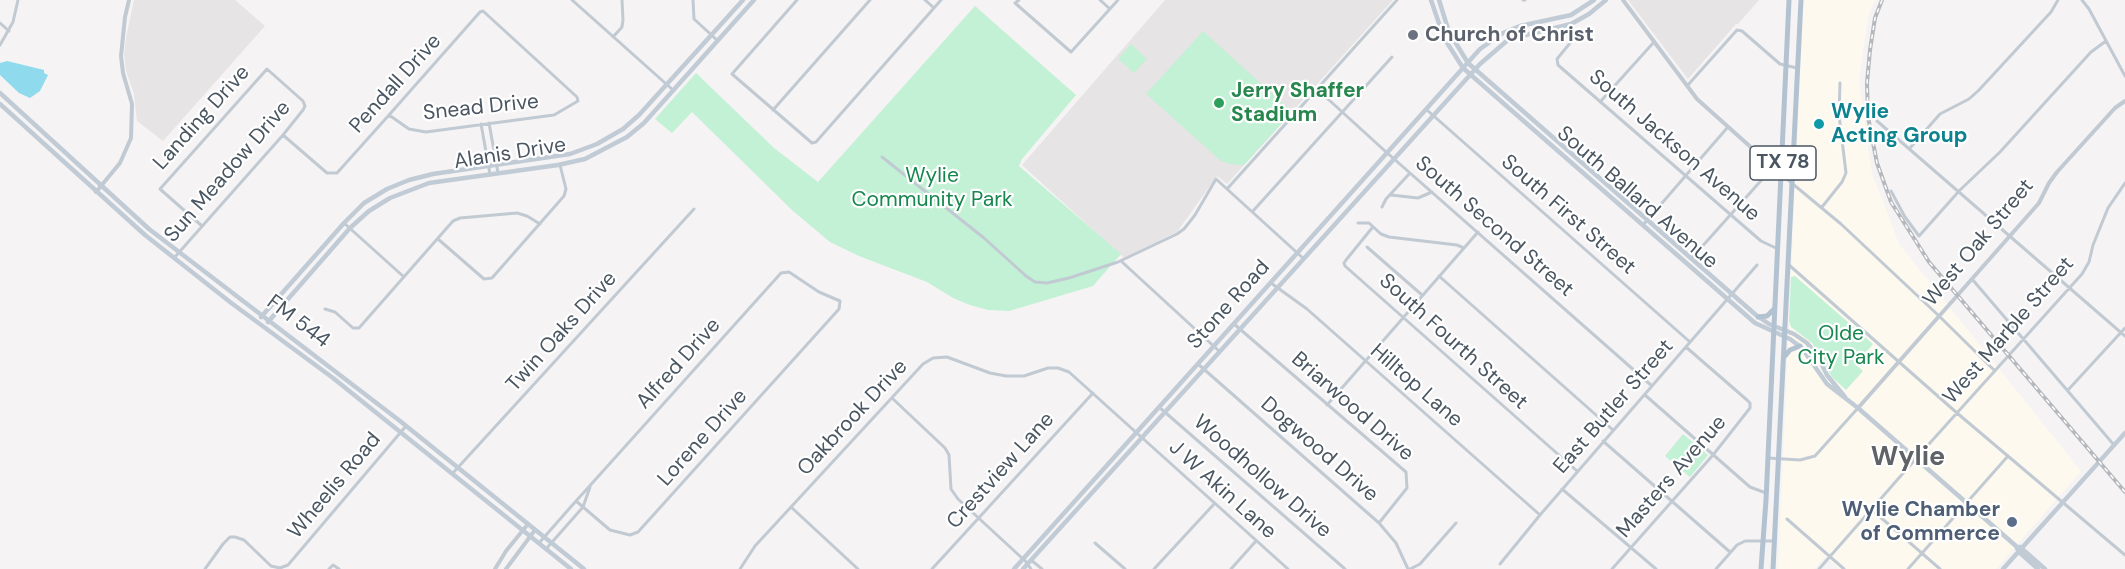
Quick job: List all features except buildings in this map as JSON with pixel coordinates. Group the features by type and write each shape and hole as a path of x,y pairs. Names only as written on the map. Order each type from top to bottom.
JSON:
{"main road":[{"name":"Alanis Drive","path":"258,321 344,223 364,203 387,189 433,174 570,154 597,144 623,129 639,115 743,0"},
{"name":"Alanis Drive","path":"264,326 350,228 369,211 390,198 429,183 560,165 585,159 627,136 644,123 754,0"},
{"name":"South Ballard Avenue","path":"1431,0 1444,38 1464,68 1473,72 1575,157 1687,264 1755,323 1785,330 1798,336 1810,346 1827,375 1845,397 2019,549"},
{"name":"South Ballard Avenue","path":"1439,0 1449,32 1473,72 1571,162 1692,258 1758,317 1800,346 1827,384 1845,397"},
{"name":"Stone Road","path":"1014,569 1486,44 1520,26 1572,15 1594,0"},
{"name":"Stone Road","path":"1027,568 1165,412 1497,47 1509,39 1571,24 1589,14 1606,0"},
{"name":"TX 78","path":"1761,569 1789,0"},
{"name":"TX 78","path":"1773,569 1801,0"},
{"name":"FM 544","path":"0,93 101,187 178,252 406,426 584,569"},
{"name":"FM 544","path":"0,104 96,192 174,258 401,432 572,569"},
{"path":"1767,162 1776,161 1783,153"},
{"path":"1571,162 1575,157"},
{"path":"1758,317 1767,316 1775,307"},
{"path":"1784,357 1790,350 1800,346"},
{"path":"2003,569 2125,433"},
{"path":"2019,549 2037,569"},
{"path":"2019,549 2045,569"}],"street":[{"path":"0,45 16,15 18,0"},
{"path":"96,192 120,163 131,138 132,104 123,73 121,56 129,0"},
{"path":"572,0 673,90"},
{"path":"613,37 622,27 624,20 622,0"},
{"path":"693,0 694,19 718,41"},
{"path":"797,0 732,74 807,140 816,142 941,0"},
{"path":"773,110 870,0"},
{"path":"925,0 934,8"},
{"path":"1100,0 1110,9"},
{"path":"1017,2 1071,52 1118,0"},
{"path":"1227,189 1397,0"},
{"path":"1623,0 1704,107 1782,176 1822,207 1938,315 1995,372"},
{"path":"1910,148 1940,114 1969,99 1979,90 2051,12 2058,0"},
{"path":"2082,0 2125,76"},
{"name":"Pendall Drive","path":"283,135 327,173 332,175 338,173 483,11 577,97 578,101"},
{"path":"0,23 9,31"},
{"path":"1687,86 1737,30 1742,31 1780,64 1798,68"},
{"path":"0,38 9,31"},
{"name":"South Jackson Avenue","path":"1580,32 1557,59 1558,65 1761,241 1778,249"},
{"path":"1600,102 1655,41"},
{"path":"1891,191 1905,217 1919,236 1960,190 2000,152 2091,52 2106,41"},
{"path":"1252,212 1392,57"},
{"name":"Sun Meadow Drive","path":"174,258 283,135 305,105 267,69"},
{"name":"Landing Drive","path":"202,226 160,189 267,69"},
{"path":"1822,207 1842,182 1846,173 1839,115 1840,83"},
{"name":"South Second Street","path":"1317,89 1652,386"},
{"name":"Snead Drive","path":"389,115 409,129 426,132 554,115 578,101"},
{"name":"West Oak Street","path":"1858,408 1970,278 2039,203 2057,172 2115,108 2125,101"},
{"name":"South First Street","path":"1426,110 1689,342"},
{"path":"1877,121 1960,190 2125,336"},
{"path":"489,123 498,173"},
{"path":"482,124 490,174"},
{"path":"1645,223 1727,128"},
{"path":"882,157 984,238 1035,282 1047,283 1069,278 1121,261 1163,241 1184,229 1216,179 1304,259"},
{"path":"438,239 482,277 488,279 493,277 565,193 560,165"},
{"path":"1382,207 1410,172"},
{"path":"1687,264 1766,175"},
{"name":"West Marble Street","path":"1819,569 2087,268 2097,232 2108,208 2125,183"},
{"path":"1391,195 1418,198 1432,192"},
{"name":"Twin Oaks Drive","path":"452,474 693,210"},
{"path":"325,309 335,312 357,329 453,221 460,218 517,213 540,224"},
{"path":"344,223 404,277"},
{"path":"1358,223 1369,223 1372,228 1389,237 1446,243 1464,248"},
{"name":"South Fourth Street","path":"1372,228 1344,263 1352,273 1577,471"},
{"path":"1327,405 1478,232"},
{"path":"1367,247 1423,295"},
{"path":"1121,261 1220,352"},
{"path":"1788,264 1957,413 2125,555"},
{"name":"East Butler Street","path":"1500,564 1540,514 1757,265"},
{"name":"Alfred Drive","path":"539,543 782,273 785,271 790,273"},
{"name":"Lorene Drive","path":"576,501 613,531 630,535 638,532 839,309 841,304 838,299 819,292 790,273"},
{"path":"1439,276 1613,430"},
{"path":"1970,278 2114,445"},
{"name":"Hilltop Lane","path":"1271,283 1307,309 1540,514"},
{"name":"Briarwood Drive","path":"1234,324 1406,472 1407,488 1380,523"},
{"path":"2068,390 2125,328"},
{"name":"Masters Avenue","path":"1612,569 1748,412 1750,403 1686,346"},
{"name":"Oakbrook Drive","path":"740,569 748,554 923,364 933,358 946,357 990,373 1006,376 1024,376 1048,368 1058,368 1069,372 1136,433"},
{"name":"Dogwood Drive","path":"1198,364 1380,523 1396,543 1409,569"},
{"name":"Crestview Lane","path":"932,569 1093,393"},
{"path":"1645,395 1754,490 1766,493"},
{"path":"892,398 945,448 949,455 951,489 958,499 1023,559 1027,568"},
{"name":"Woodhollow Drive","path":"1159,407 1345,569"},
{"path":"1768,458 1804,459 1815,456 1858,408"},
{"name":"Wheelis Road","path":"205,569 223,544 235,537 244,540 272,566 280,568 288,565 406,426"},
{"name":"J W Akin Lane","path":"1136,433 1288,569"},
{"path":"1603,441 1730,552"},
{"path":"1908,569 2008,456"},
{"name":"Alfred Drive","path":"546,549 583,507 592,483"},
{"path":"1562,489 1656,569"},
{"path":"1154,569 1215,503"},
{"path":"791,507 858,569"},
{"path":"1871,509 1940,569"},
{"path":"1787,519 1844,569"},
{"path":"1409,569 1420,564 1456,523"},
{"path":"495,569 528,524"},
{"path":"506,569 535,530"},
{"path":"1232,569 1257,541"},
{"path":"1716,569 1737,545 1745,541 1774,541"},
{"path":"1095,543 1125,569"},
{"path":"1023,559 1032,560 1042,569"},
{"path":"329,569 333,565 339,569"}],"shaded area":[{"path":"134,0 235,0 265,26 163,141 137,121 134,94 126,71 124,54"},
{"path":"1165,0 1393,0 1227,184 1217,176 1177,232 1124,258 1022,165"},
{"path":"1628,0 1759,0 1688,79"},
{"path":"1803,0 1875,0 1868,17 1859,81 1872,173 1899,244 2081,471 1996,569 1839,569 1825,557 1814,569 1778,569"}],"green space":[{"name":"Wylie Community Park","path":"975,6 1076,95 1022,159 1019,166 1121,254 1093,286 1009,311 988,310 970,305 953,298 927,282 859,256 830,242 793,211 692,112 672,133 655,119 696,73 774,148 818,182"},
{"name":"Jerry Shaffer Stadium","path":"1203,31 1292,112 1244,165 1221,161 1146,94"},
{"path":"1131,44 1147,59 1134,73 1118,59"},
{"name":"Olde City Park","path":"1795,276 1873,344 1856,365 1863,371 1846,390 1832,377 1812,343 1791,327 1789,321 1791,277"},
{"path":"1683,434 1708,455 1690,477 1665,456"}],"water":[{"path":"7,61 44,70 44,73 48,75 40,91 30,98 19,93 0,75 0,63"}],"railway":[{"path":"1882,0 1875,18 1870,50 1867,83 1868,117 1877,163 1891,202 1929,262 2125,492"}],"place":[{"name":"Church of Christ","path":"1413,35"},
{"name":"Jerry Shaffer Stadium","path":"1219,103"},
{"name":"Wylie Acting Group","path":"1819,124"},
{"name":"Wylie Chamber of Commerce","path":"2012,522"}],"district":[{"name":"Wylie","path":"1908,458"}]}
